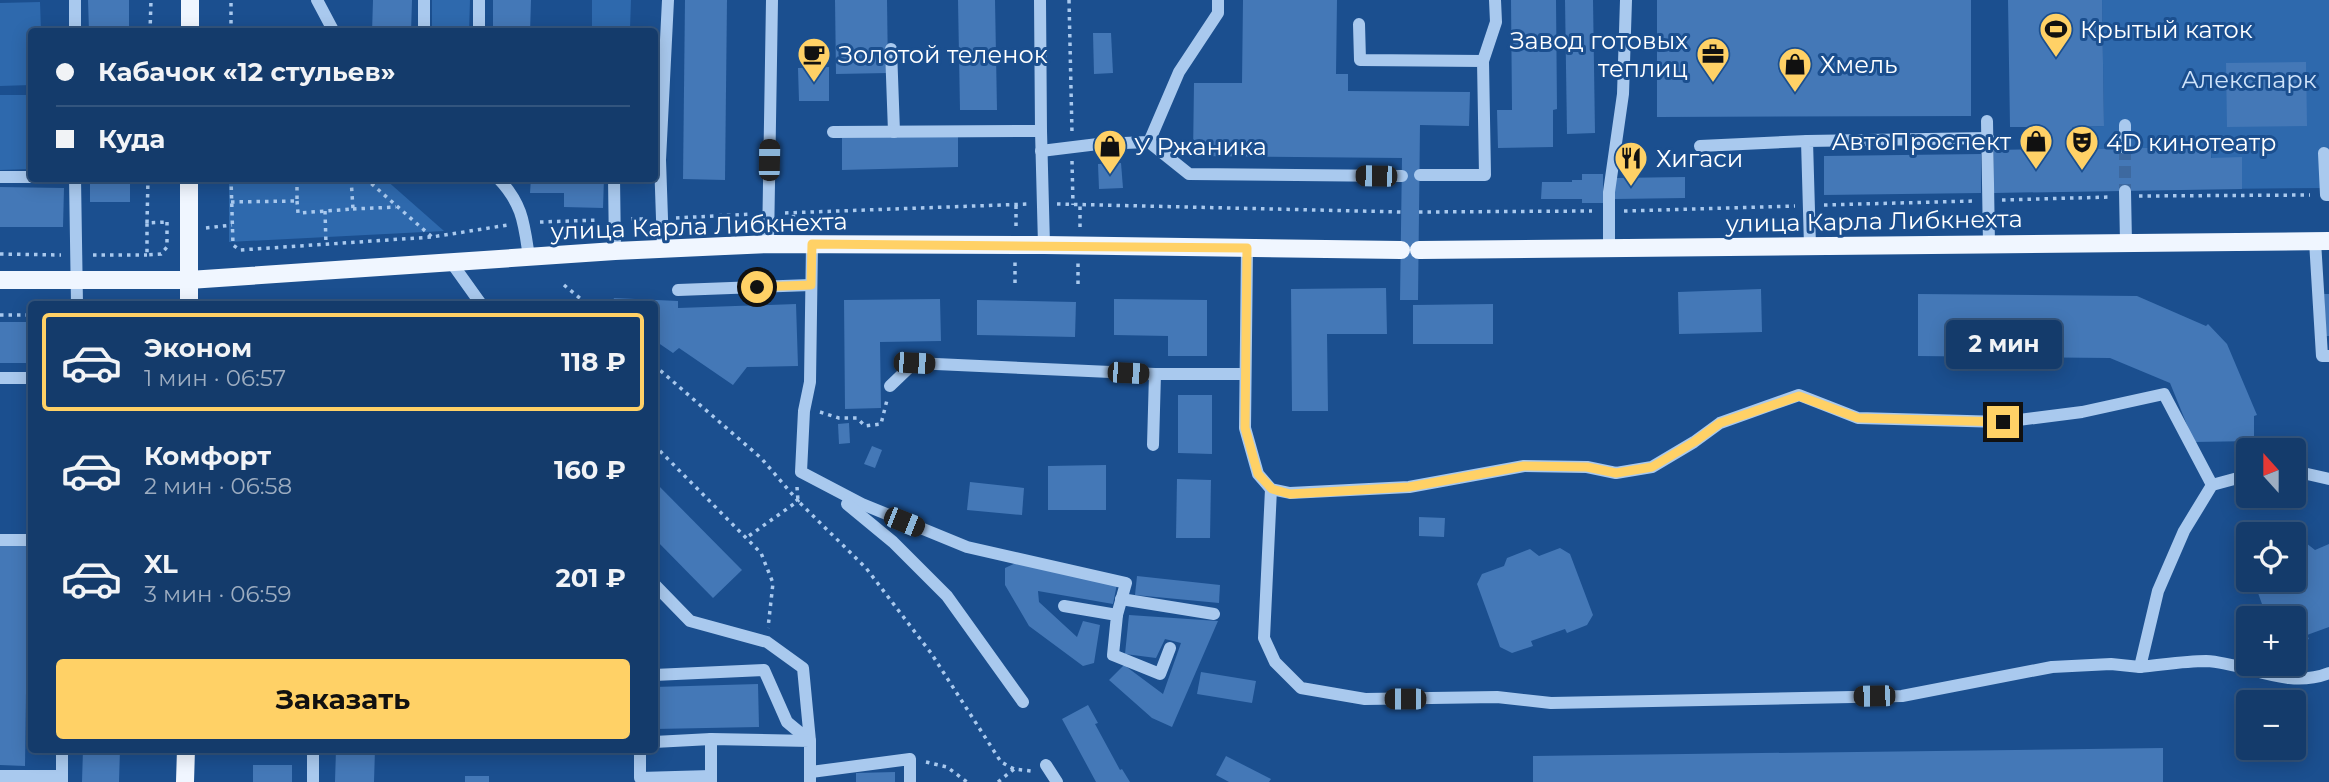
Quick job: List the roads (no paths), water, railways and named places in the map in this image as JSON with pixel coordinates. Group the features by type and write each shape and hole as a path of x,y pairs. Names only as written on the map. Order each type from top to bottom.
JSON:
{"main road":[{"path":"190,0 190,28"},
{"path":"189,182 189,301"},
{"name":"улица Карла Либкнехта","path":"0,280 188,280 663,248 768,244 1410,250 2322,241"},
{"path":"185,782 186,753"}],"street":[{"path":"75,0 75,28"},
{"path":"317,0 332,28"},
{"path":"424,0 424,28"},
{"path":"479,0 479,28"},
{"path":"658,145 668,0"},
{"path":"768,244 772,0"},
{"path":"1040,0 1044,245"},
{"path":"1149,142 1180,72 1218,13 1218,0"},
{"path":"1420,175 1485,175 1483,61 1496,23 1495,0"},
{"path":"1609,248 1609,192 1623,94 1626,0"},
{"path":"1359,24 1360,60 1483,61"},
{"path":"891,49 894,132"},
{"path":"1987,121 1989,244"},
{"path":"2125,125 2125,148"},
{"path":"833,132 1041,131"},
{"path":"1700,146 1987,138"},
{"path":"1807,141 1810,246"},
{"path":"1041,151 1098,144 1149,142 1189,174 1402,176"},
{"path":"2324,153 2327,195"},
{"path":"658,174 663,248"},
{"path":"0,177 28,177"},
{"path":"75,182 77,301"},
{"path":"501,182 512,195 524,222 528,257"},
{"path":"614,182 615,251"},
{"path":"2125,193 2126,243"},
{"path":"2322,241 2322,356 2329,356"},
{"path":"801,472 804,411 810,383 812,244"},
{"path":"1247,248 1245,428 1258,474 1272,489 1290,494 1409,487 1524,466 1587,467 1616,473 1652,467 1720,423 1799,396 1858,418 2003,422 2082,412 2164,394 2212,485"},
{"path":"452,262 479,301"},
{"path":"678,290 811,285"},
{"path":"890,386 914,363 1155,374 1245,374"},
{"path":"1153,445 1155,374"},
{"path":"0,378 28,378"},
{"path":"801,472 862,504 967,548 1126,583 1117,615 1113,655 1160,674 1170,649"},
{"path":"801,472 859,512 947,596 1023,702"},
{"path":"2306,473 2329,478"},
{"path":"2140,667 2158,591 2184,531 2212,485 2236,479"},
{"path":"1272,489 1264,638 1275,662 1301,688 1365,699 1497,697 1551,703 1902,696 2052,667 2111,664 2140,667 2206,661 2245,667 2278,679 2322,676 2329,673"},
{"path":"0,540 28,540"},
{"path":"658,588 690,621 767,642 803,668 810,741 810,777 910,759 910,782"},
{"path":"1121,599 1214,614"},
{"path":"1064,606 1117,615"},
{"path":"658,675 764,670 787,722 810,741"},
{"path":"640,753 640,778 711,779 711,740"},
{"path":"658,742 810,741"},
{"path":"0,776 62,779 62,753"},
{"path":"313,753 313,782"},
{"path":"1046,765 1056,782"}],"tunnel":[{"path":"2125,148 2125,191"}],"place":[{"name":"Крытый каток","path":"2056,59"},
{"name":"Золотой теленок","path":"814,84"},
{"name":"Завод готовых теплиц","path":"1713,84"},
{"name":"Хмель","path":"1795,94"},
{"name":"АвтоПроспект","path":"2036,171"},
{"name":"4D кинотеатр","path":"2082,172"},
{"name":"У Ржаника","path":"1110,176"},
{"name":"Хигаси","path":"1631,188"}],"park label":[{"name":"Алекспарк","path":"2249,79"}]}
